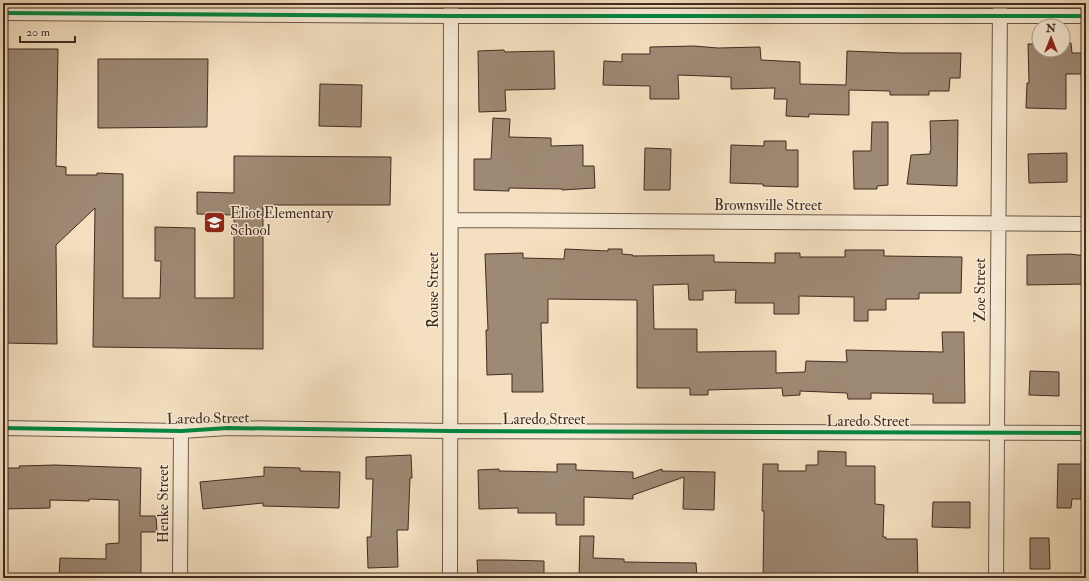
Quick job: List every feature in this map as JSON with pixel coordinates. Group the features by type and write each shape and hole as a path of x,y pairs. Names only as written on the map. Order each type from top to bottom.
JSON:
{"street":[{"path":"3,13 451,10 1000,9 1086,16"},
{"name":"Zoe Street","path":"996,578 997,224 1000,9"},
{"name":"Rouse Street","path":"450,578 451,10"},
{"name":"Brownsville Street","path":"451,220 1086,224"},
{"name":"Laredo Street","path":"3,428 181,431 228,428 450,431 1086,433"},
{"name":"Henke Street","path":"180,578 181,431"}],"building":[{"path":"1071,43 1072,53 1086,53 1086,74 1066,74 1066,109 1026,108 1027,83 1029,83 1028,44 1031,44 1031,58 1071,58"},
{"path":"694,46 718,48 760,47 761,60 800,62 800,84 846,85 847,51 961,53 960,78 950,78 949,91 929,91 929,95 890,95 890,91 849,90 849,115 809,114 809,117 786,116 787,99 774,99 775,88 731,89 731,77 678,75 679,99 650,99 650,86 603,85 604,61 622,62 622,54 650,54 650,47"},
{"path":"3,49 58,49 56,166 66,167 66,175 97,175 97,173 123,174 123,298 160,298 161,261 155,261 155,227 195,228 195,298 234,298 234,215 197,214 197,192 234,193 234,156 391,157 390,205 263,205 263,349 93,347 95,208 56,245 57,344 3,343"},
{"path":"504,50 505,52 554,51 555,89 505,90 506,111 479,112 478,51"},
{"path":"98,59 208,59 207,127 98,128"},
{"path":"320,84 362,85 361,127 319,126"},
{"path":"493,118 510,119 509,137 551,138 551,146 583,145 583,166 594,166 595,188 562,190 509,188 509,191 474,190 474,159 491,159"},
{"path":"958,120 957,186 907,184 911,155 930,154 930,121"},
{"path":"872,122 888,122 888,185 877,186 877,189 854,189 853,151 871,151"},
{"path":"764,141 786,141 786,150 798,150 798,187 730,183 731,145 764,146"},
{"path":"645,148 671,149 670,190 644,190"},
{"path":"1067,153 1067,182 1029,183 1028,154"},
{"path":"565,249 608,251 608,249 622,249 622,254 633,256 714,255 714,262 775,263 775,253 800,253 800,257 845,257 845,250 884,250 884,256 962,257 961,293 919,293 919,299 886,299 886,310 868,310 868,321 854,321 854,297 799,296 799,314 774,314 774,303 735,303 736,290 703,291 703,300 689,300 688,284 653,285 654,329 697,329 697,352 776,351 776,373 805,372 806,361 847,362 846,350 943,352 942,332 964,332 965,403 933,403 933,394 871,393 871,399 848,399 847,393 800,391 800,395 783,396 782,388 708,390 708,395 690,395 690,388 637,388 637,300 548,299 548,323 541,323 543,392 512,392 512,374 487,375 486,330 488,330 485,254 523,253 523,258 564,259"},
{"path":"1070,254 1086,256 1086,284 1027,285 1027,255"},
{"path":"1030,371 1059,372 1059,396 1029,395"},
{"path":"818,451 846,452 846,466 875,466 875,504 884,505 883,537 886,537 886,539 917,539 918,578 763,578 763,464 778,464 778,471 806,471 806,465 818,465"},
{"path":"411,455 412,478 410,478 408,530 397,530 398,567 368,568 367,537 371,537 373,479 366,479 366,457"},
{"path":"557,464 576,464 576,470 633,472 633,479 662,469 662,471 715,472 714,510 683,509 684,477 633,495 633,499 584,497 584,525 556,525 556,513 518,513 518,508 479,509 478,470 499,469 499,471 557,472"},
{"path":"1058,464 1082,464 1081,499 1072,499 1071,508 1057,508"},
{"path":"55,465 141,468 140,516 156,516 157,532 141,532 141,578 59,578 60,558 106,559 106,544 119,543 119,500 50,500 50,508 3,509 3,468"},
{"path":"264,467 300,468 300,471 340,472 339,508 263,506 263,503 203,509 200,482 264,476"},
{"path":"933,502 970,502 970,528 932,527"},
{"path":"580,536 594,536 593,558 624,559 624,562 696,563 697,578 579,578"},
{"path":"1030,538 1049,538 1050,569 1030,569"},
{"path":"477,560 544,561 544,578 478,578"}],"cycle path":[{"path":"3,13 451,16 1086,16"},
{"path":"3,428 181,431 228,428 450,431 1086,433"}],"place":[{"name":"Eliot Elementary School","path":"215,222"}]}
